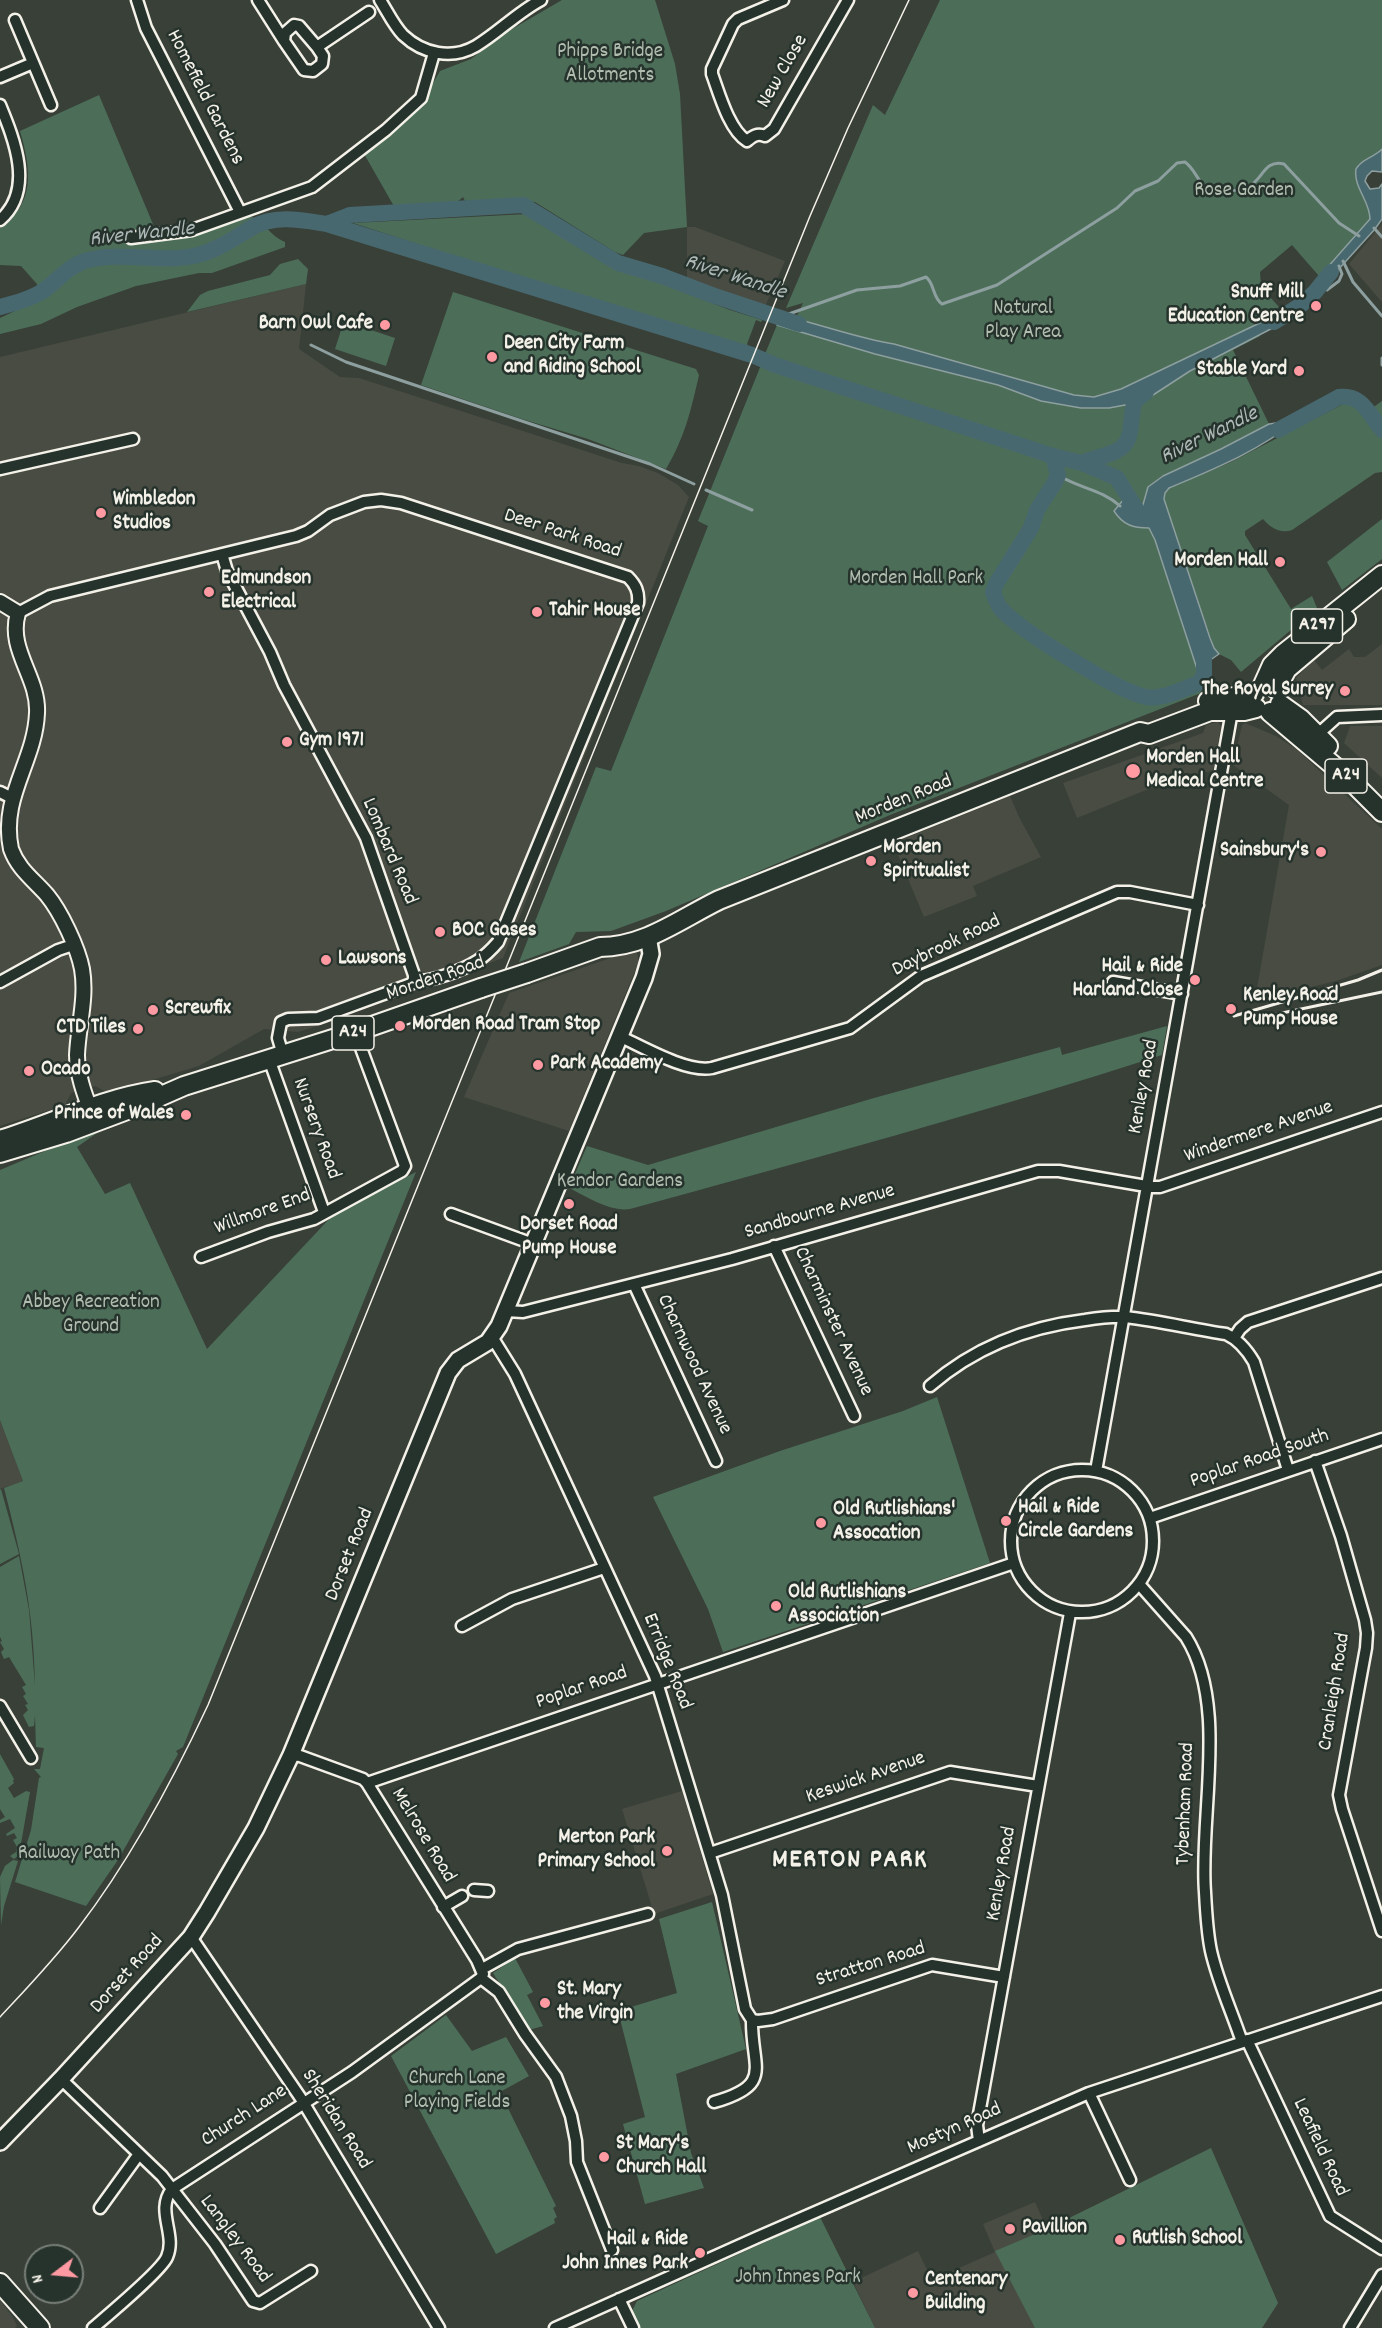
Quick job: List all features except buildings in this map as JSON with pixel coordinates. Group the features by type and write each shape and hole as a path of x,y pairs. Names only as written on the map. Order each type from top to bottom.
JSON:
{"main road":[{"name":"A297","path":"1266,699 1272,665 1382,575"},
{"name":"A297","path":"1266,699 1287,669 1299,657 1382,590"},
{"name":"Morden Road","path":"0,1140 92,1114 355,1032 600,947 611,947 648,936 677,924 687,916 719,900 1140,732 1149,734 1210,711 1232,711 1266,699"},
{"name":"Morden Road","path":"1140,732 1145,723 1200,702 1266,699"},
{"name":"A24","path":"1266,699 1301,719 1382,797"},
{"name":"A24","path":"1266,699 1382,812"},
{"name":"Morden Road","path":"600,947 609,939 668,919 687,916"},
{"name":"Dorset Road","path":"0,2142 191,1937 256,1828 291,1755 448,1373 458,1360 482,1347 492,1337 506,1311 651,960 648,936"},
{"name":"Morden Road","path":"0,1155 92,1114"},
{"path":"0,2283 34,2326"}],"street":[{"name":"Homefield Gardens","path":"136,0 146,28 240,212"},
{"path":"258,0 284,41 304,70 308,72 322,64 323,56 299,26 294,25 288,29 284,41"},
{"path":"381,0 402,34 417,46 434,53 448,54 474,47 541,0"},
{"name":"New Close","path":"783,0 733,24 712,69 713,77 733,125 739,136 747,141 754,135 765,136 774,129 849,0"},
{"path":"317,47 369,12"},
{"path":"15,20 51,105"},
{"path":"130,238 192,230 312,187 386,130 421,98 434,53"},
{"path":"0,77 33,63"},
{"path":"0,105 15,143 19,180 14,200 0,220"},
{"path":"0,469 133,439"},
{"name":"Deer Park Road","path":"18,613 50,596 296,536 348,507 381,500 424,510 628,577 634,583 638,593 638,603 498,942 477,962 431,979 414,980"},
{"name":"Lombard Road","path":"222,554 227,571 270,652 284,685 366,838 414,980"},
{"path":"0,602 18,613 14,625 15,636 38,700 35,730 5,794 6,823 12,851 27,875 48,896 62,920 81,966 83,978 77,1059 92,1114"},
{"name":"Kenley Road","path":"1096,1471 1232,711"},
{"path":"1317,735 1337,717 1382,716"},
{"name":"Daybrook Road","path":"619,1036 689,1067 704,1069 838,1033 859,1022 921,976 1117,892 1130,892 1198,905"},
{"path":"0,982 58,950 73,945"},
{"path":"276,1057 281,1022 288,1018 318,1018 411,984 414,980"},
{"path":"1113,982 1182,994"},
{"name":"Willmore End","path":"201,1257 268,1232 314,1219 402,1171 405,1166 355,1032"},
{"name":"Nursery Road","path":"276,1057 324,1212"},
{"name":"Windermere Avenue","path":"1147,1186 1160,1187 1382,1112"},
{"name":"Sandbourne Avenue","path":"506,1311 523,1312 634,1284 1045,1170 1147,1186"},
{"path":"451,1214 533,1244"},
{"name":"Charminster Avenue","path":"774,1246 854,1416"},
{"path":"1234,1338 1248,1322 1382,1278"},
{"name":"Charnwood Avenue","path":"634,1284 716,1461"},
{"path":"930,1386 965,1359 1019,1333 1061,1323 1124,1317 1226,1334 1234,1338 1254,1362 1288,1470"},
{"name":"Erridge Road","path":"492,1337 515,1374 658,1683 710,1853 722,1895 745,2009 752,2020 757,2063 753,2082 740,2094 714,2102"},
{"name":"Poplar Road South","path":"1150,1518 1382,1439"},
{"name":"Cranleigh Road","path":"1315,1461 1341,1536 1366,1626 1366,1648 1339,1795 1382,1931"},
{"path":"1072,1470 1096,1471 1123,1481 1133,1490 1150,1518 1152,1546 1146,1572 1139,1584 1124,1598 1099,1610 1070,1613 1049,1605 1034,1594 1021,1578 1014,1563 1011,1538 1016,1515 1028,1494 1049,1477 1072,1470"},
{"name":"Poplar Road","path":"367,1783 1014,1563"},
{"path":"462,1626 512,1599 604,1568"},
{"name":"Tybenham Road","path":"1139,1584 1186,1637 1200,1670 1209,1736 1209,1790 1204,1875 1209,1938 1214,1960 1244,2041"},
{"name":"Kenley Road","path":"979,2141 976,2125 1070,1613"},
{"path":"0,1706 31,1758"},
{"name":"Melrose Road","path":"291,1755 300,1756 363,1779 367,1783 481,1973 499,1992 525,2034 561,2078 576,2141 577,2162 612,2250"},
{"name":"Keswick Avenue","path":"710,1853 950,1772 1038,1785"},
{"path":"474,1890 488,1891"},
{"path":"443,1907 462,1896"},
{"name":"Church Lane","path":"172,2189 352,2072 481,1973 518,1949 648,1914"},
{"name":"Sheridan Road","path":"191,1937 303,2103 439,2328"},
{"name":"Stratton Road","path":"752,2020 773,2019 932,1965 1004,1977"},
{"name":"Mostyn Road","path":"555,2328 1089,2094 1382,1996"},
{"name":"Leafield Road","path":"1244,2041 1330,2217 1382,2249"},
{"name":"Langley Road","path":"61,2079 162,2176 215,2244 253,2301 260,2303 311,2271"},
{"path":"1089,2094 1130,2180"},
{"path":"100,2208 139,2154"},
{"path":"93,2328 164,2262 169,2244 164,2205 172,2189"},
{"path":"1350,2328 1382,2275"},
{"path":"619,2299 633,2328"}],"shaded area":[{"path":"1382,224 1382,302 1349,264"},
{"path":"687,227 695,227 785,261 764,309 687,281"},
{"path":"306,284 299,349 340,377 359,378 622,463 639,466 658,473 678,485 689,497 503,958 298,1032 264,1029 199,1066 109,1093 95,1086 71,1093 65,1105 0,1126 0,357"},
{"path":"1382,644 1382,705 1303,705 1296,678 1314,660 1322,670 1349,649 1354,657 1365,657"},
{"path":"1218,722 1221,726 1213,770 1197,775 1188,773 1077,818 1063,783 1203,733 1206,725"},
{"path":"1245,723 1276,736 1296,749 1382,829 1382,965 1336,981 1274,996 1257,988 1289,805 1233,765 1242,725"},
{"path":"1350,726 1382,726 1382,778 1344,743"},
{"path":"1010,796 1041,857 973,886 977,896 924,917 893,843"},
{"path":"631,951 637,953 639,961 569,1131 464,1097 509,993"},
{"path":"0,1420 23,1481 0,1489"},
{"name":"Merton Park Primary School","path":"682,1791 713,1894 654,1914 622,1809"},
{"name":"Rutlish School","path":"1211,2148 1278,2303 1262,2328 875,2328 853,2282 918,2251 932,2280 995,2252 983,2224 1035,2202 1047,2229"},
{"path":"0,2300 12,2316 17,2326 15,2328 0,2328"}],"green space":[{"name":"Phipps Bridge Allotments","path":"562,0 655,0 675,64 680,94 687,227 644,233 623,255 535,202 498,199 465,201 463,197 457,202 395,208 363,152 423,101 440,71 471,59 507,32"},
{"name":"Morden Hall Park","path":"940,0 1382,0 1382,149 1358,165 1370,210 1370,219 1319,276 1292,245 1260,272 1261,287 1279,307 1253,322 1260,336 1233,350 1269,424 1163,476 1142,508 1137,528 1149,528 1155,540 1199,675 1201,693 890,815 666,911 611,931 576,932 569,944 519,962 596,767 611,771 708,526 698,521 761,365 774,370 778,360 765,354 777,325 791,329 803,303 786,308 873,105 885,115"},
{"path":"99,95 155,229 162,236 246,215 257,220 285,242 285,247 212,273 199,273 136,286 77,307 41,324 0,334 0,318 34,302 37,284 21,266 0,265 0,228 20,208 28,184 27,159 20,131"},
{"path":"528,214 612,264 730,310 762,320 761,322 756,320 747,344 750,348 353,223"},
{"path":"298,259 308,269 306,284 187,312 200,295 208,291 270,275 280,264"},
{"path":"453,292 696,369 699,375 687,423 666,469 588,439 421,385"},
{"path":"344,321 395,338 386,366 335,349"},
{"path":"1382,401 1382,472 1375,473 1292,530 1276,529 1263,519 1245,531 1245,535 1291,609 1312,596 1317,608 1241,672 1231,660 1219,654 1214,648 1164,499 1165,493 1169,488 1229,463 1347,402 1353,402 1364,414"},
{"path":"1382,519 1382,559 1342,590 1327,562"},
{"name":"Kendor Gardens","path":"1167,1026 1162,1055 963,1116 630,1209 607,1206 569,1188 587,1146 648,1165 874,1098 1060,1047 1062,1055"},
{"path":"95,1130 97,1133 77,1147 105,1194 130,1183 207,1349 332,1216 416,1172 183,1747 176,1751 178,1754 118,1860 86,1906 15,1882 31,1830 41,1777 34,1769 40,1769 44,1748 36,1747 35,1715 34,1726 29,1727 23,1715 28,1710 25,1705 28,1704 23,1696 26,1694 22,1687 26,1685 9,1657 4,1659 1,1652 4,1649 0,1642 2,1641 0,1637 0,1567 19,1556 29,1610 35,1686 32,1634 29,1609 26,1586 4,1488 23,1481 0,1420 0,1170"},
{"name":"Old Rutlishians' Assocation","path":"937,1397 990,1563 723,1652 708,1609 653,1497 780,1451 903,1411"},
{"path":"0,1490 19,1554 0,1564"},
{"path":"0,1754 14,1779 14,1783 8,1788 14,1798 26,1791 30,1792 19,1855 14,1859 10,1856 16,1852 17,1847 13,1840 17,1838 14,1833 7,1836 6,1834 15,1828 10,1819 0,1823 0,1820 5,1817 0,1809"},
{"path":"13,1860 18,1861 4,1906 1,1925 0,1877 5,1866"},
{"path":"712,1902 746,2049 676,2074 691,2153 704,2188 645,2204 623,2124 645,2117 618,2011 677,1993 659,1919"},
{"path":"515,1958 533,1992 527,1995 543,2026 529,2030 493,1973"},
{"name":"Church Lane Playing Fields","path":"446,2015 472,2051 506,2037 529,2076 500,2092 556,2206 553,2208 557,2217 554,2219 555,2223 496,2254 391,2056"},
{"name":"Rutlish School","path":"1211,2148 1278,2303 1262,2328 1035,2328 995,2251 1047,2229"},
{"name":"John Innes Park","path":"820,2217 875,2328 637,2328 631,2313 637,2301"}],"water":[{"path":"1382,149 1382,172 1372,171 1365,181 1370,189 1379,188 1382,184 1382,219 1318,292 1312,286 1370,219 1357,182 1356,169 1361,162"},
{"name":"River Wandle","path":"1287,310 1294,310 1290,319 1190,371 1133,408 1125,405 1109,408 1081,408 1041,401 998,385 875,354 777,325 779,315 794,318 1074,395 1094,397 1121,389"},
{"name":"River Wandle","path":"1297,420 1252,450 1169,488 1165,493 1164,499 1210,638 1219,654 1206,663 1204,675 1199,675 1155,540 1149,528 1129,525 1121,520 1114,511 1128,494 1133,493 1142,508 1148,487 1163,476 1269,424"}],"waterway":[{"path":"783,316 857,290 900,286 926,277 942,304 997,285 1117,208 1135,191 1158,181 1177,163 1185,162 1206,187 1224,191 1248,187 1272,164 1284,164 1339,223 1359,236"},
{"name":"River Wandle","path":"327,224 350,215 523,205 618,263 799,324"},
{"name":"River Wandle","path":"0,307 38,294 69,269 88,260 198,255 269,221 289,219 327,224 752,355 775,365 1053,456 1082,463 1117,478 1138,512"},
{"path":"1374,228 1382,237"},
{"path":"1343,261 1353,282 1382,316"},
{"path":"1319,286 1327,290 1339,281 1342,274 1339,266"},
{"name":"River Wandle","path":"1274,322 1301,305 1331,272"},
{"path":"311,345 346,362 650,464 694,484"},
{"path":"1382,358 1382,365"},
{"name":"River Wandle","path":"1082,463 1114,452 1125,444 1130,434 1135,401 1146,392"},
{"name":"River Wandle","path":"1278,430 1339,397 1347,397 1359,402 1382,430"},
{"path":"1053,456 1058,475 1055,482 1037,510 1031,528 993,592 1001,609 1028,631 1070,659 1114,684 1146,697 1166,695 1199,683 1204,675 1204,653"},
{"path":"1058,475 1097,492 1120,506"},
{"path":"706,490 752,510"}],"tram line":[{"path":"0,2017 70,1939 98,1901 133,1847 165,1791 208,1705 810,216 848,128 909,0"}],"railway":[{"path":"1234,1016 1358,980 1382,970"},
{"path":"1244,1021 1382,992"}],"place":[{"name":"Snuff Mill Education Centre","path":"1316,306"},
{"name":"Barn Owl Cafe","path":"385,325"},
{"name":"Deen City Farm and Riding School","path":"492,357"},
{"name":"Stable Yard","path":"1299,371"},
{"name":"Wimbledon Studios","path":"101,513"},
{"name":"Morden Hall","path":"1280,562"},
{"name":"Edmundson Electrical","path":"209,592"},
{"name":"Tahir House","path":"537,612"},
{"name":"The Royal Surrey","path":"1345,691"},
{"name":"Gym 1971","path":"287,742"},
{"name":"Morden Hall Medical Centre","path":"1133,771"},
{"name":"Sainsbury's","path":"1321,852"},
{"name":"Morden Spiritualist","path":"871,861"},
{"name":"BOC Gases","path":"440,932"},
{"name":"Lawsons","path":"326,960"},
{"name":"Hail & Ride Harland Close","path":"1195,980"},
{"name":"Kenley Road Pump House","path":"1231,1009"},
{"name":"Screwfix","path":"153,1010"},
{"name":"Morden Road Tram Stop","path":"400,1026"},
{"name":"CTD Tiles","path":"138,1029"},
{"name":"Park Academy","path":"538,1065"},
{"name":"Ocado","path":"29,1071"},
{"name":"Prince of Wales","path":"186,1115"},
{"name":"Dorset Road Pump House","path":"569,1204"},
{"name":"Hail & Ride Circle Gardens","path":"1006,1521"},
{"name":"Old Rutlishians' Assocation","path":"821,1523"},
{"name":"Old Rutlishians Association","path":"776,1606"},
{"name":"Merton Park Primary School","path":"667,1851"},
{"name":"St. Mary the Virgin","path":"545,2003"},
{"name":"St Mary's Church Hall","path":"604,2157"},
{"name":"Pavillion","path":"1010,2229"},
{"name":"Rutlish School","path":"1120,2240"},
{"name":"Hail & Ride John Innes Park","path":"700,2253"},
{"name":"Centenary Building","path":"913,2293"}],"district":[{"name":"MERTON PARK","path":"850,1862"}],"park label":[{"name":"Rose Garden","path":"1244,192"},
{"name":"Natural Play Area","path":"1023,322"},
{"name":"Abbey Recreation Ground","path":"91,1316"},
{"name":"Railway Path","path":"69,1855"}]}
